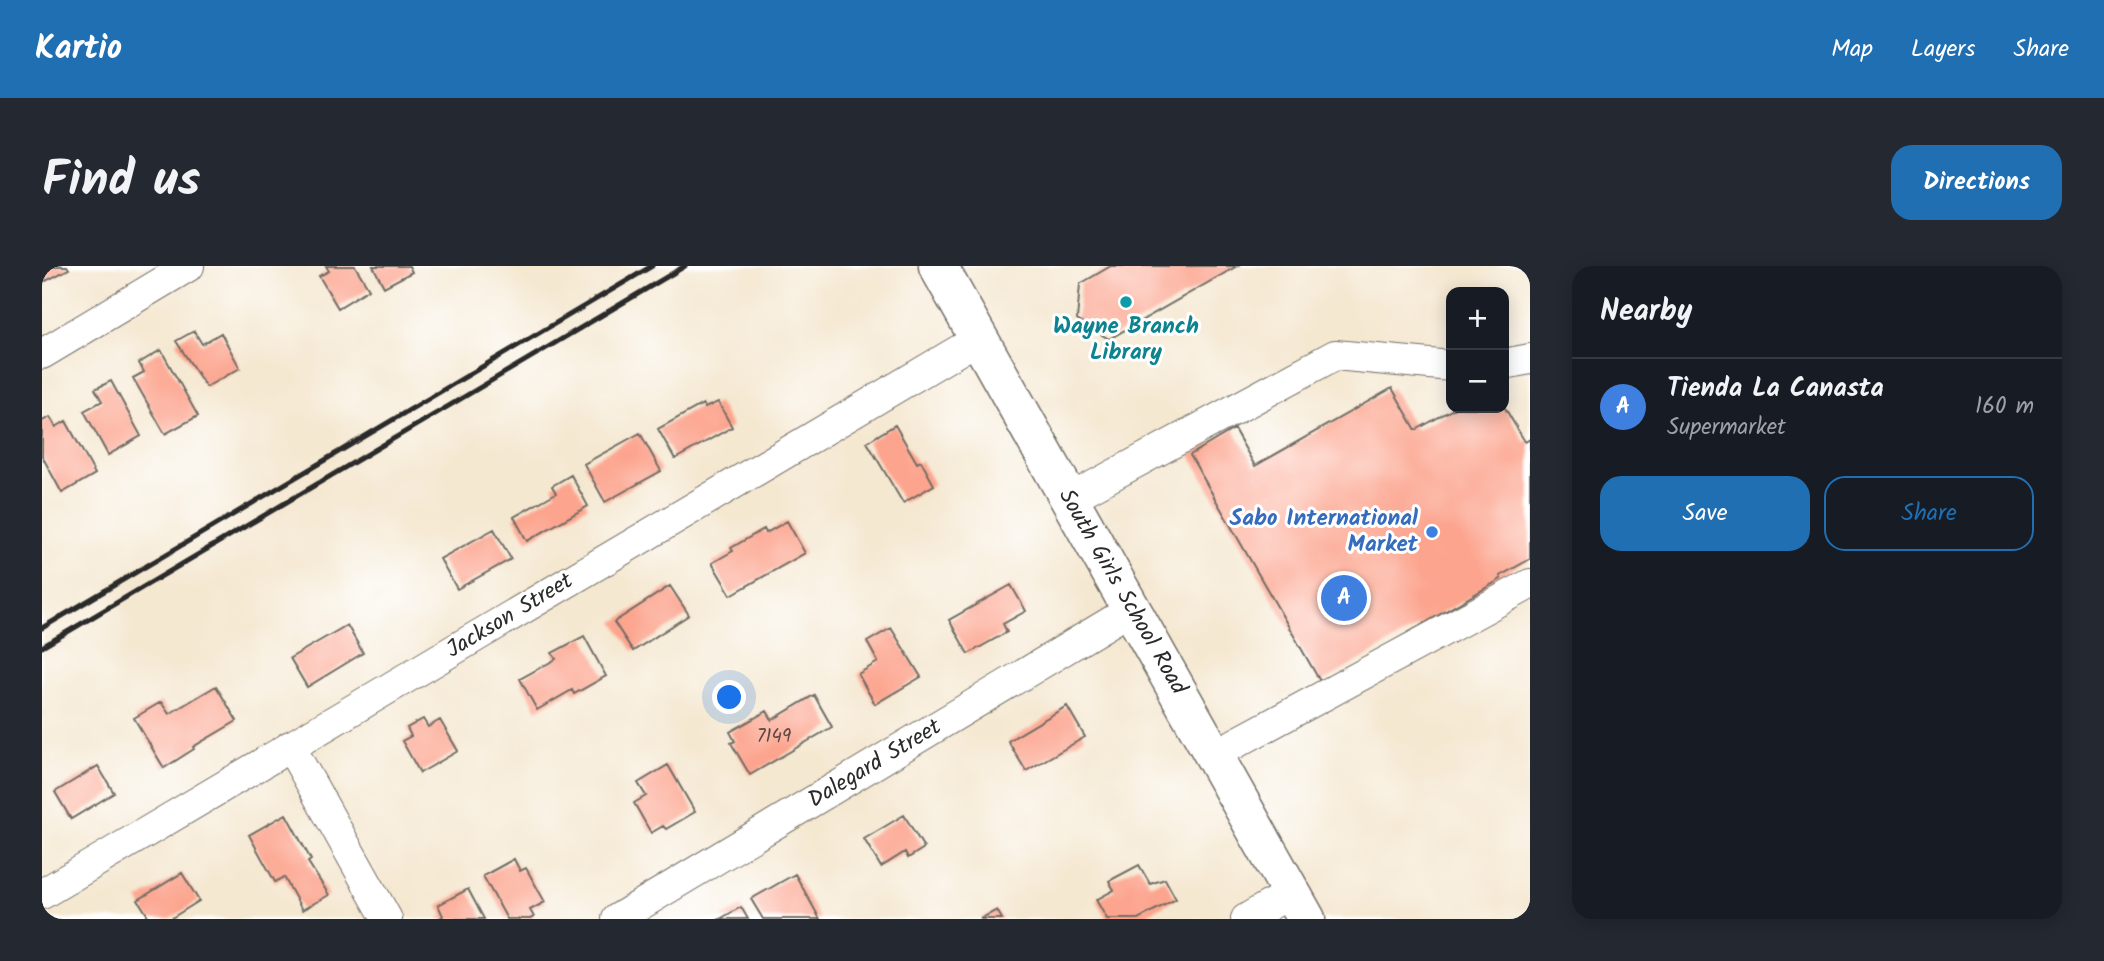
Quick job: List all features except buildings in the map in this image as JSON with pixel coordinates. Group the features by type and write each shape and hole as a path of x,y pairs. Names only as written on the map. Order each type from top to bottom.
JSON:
{"main road":[{"name":"South Girls School Road","path":"938,266 1299,905"}],"street":[{"path":"42,354 189,266"},
{"name":"Jackson Street","path":"42,894 978,339"},
{"path":"1069,499 1335,355 1446,366"},
{"path":"1509,363 1530,359"},
{"path":"1214,755 1530,584"},
{"name":"Dalegard Street","path":"617,919 1132,609"},
{"path":"290,746 387,919"},
{"path":"1246,919 1299,905"}],"railway":[{"path":"42,628 652,266"},
{"path":"42,647 685,266"}],"place":[{"name":"Wayne Branch Library","path":"1126,302"},
{"name":"Sabo International Market","path":"1432,532"},
{"name":"Tienda La Canasta","path":"1344,598"}]}
